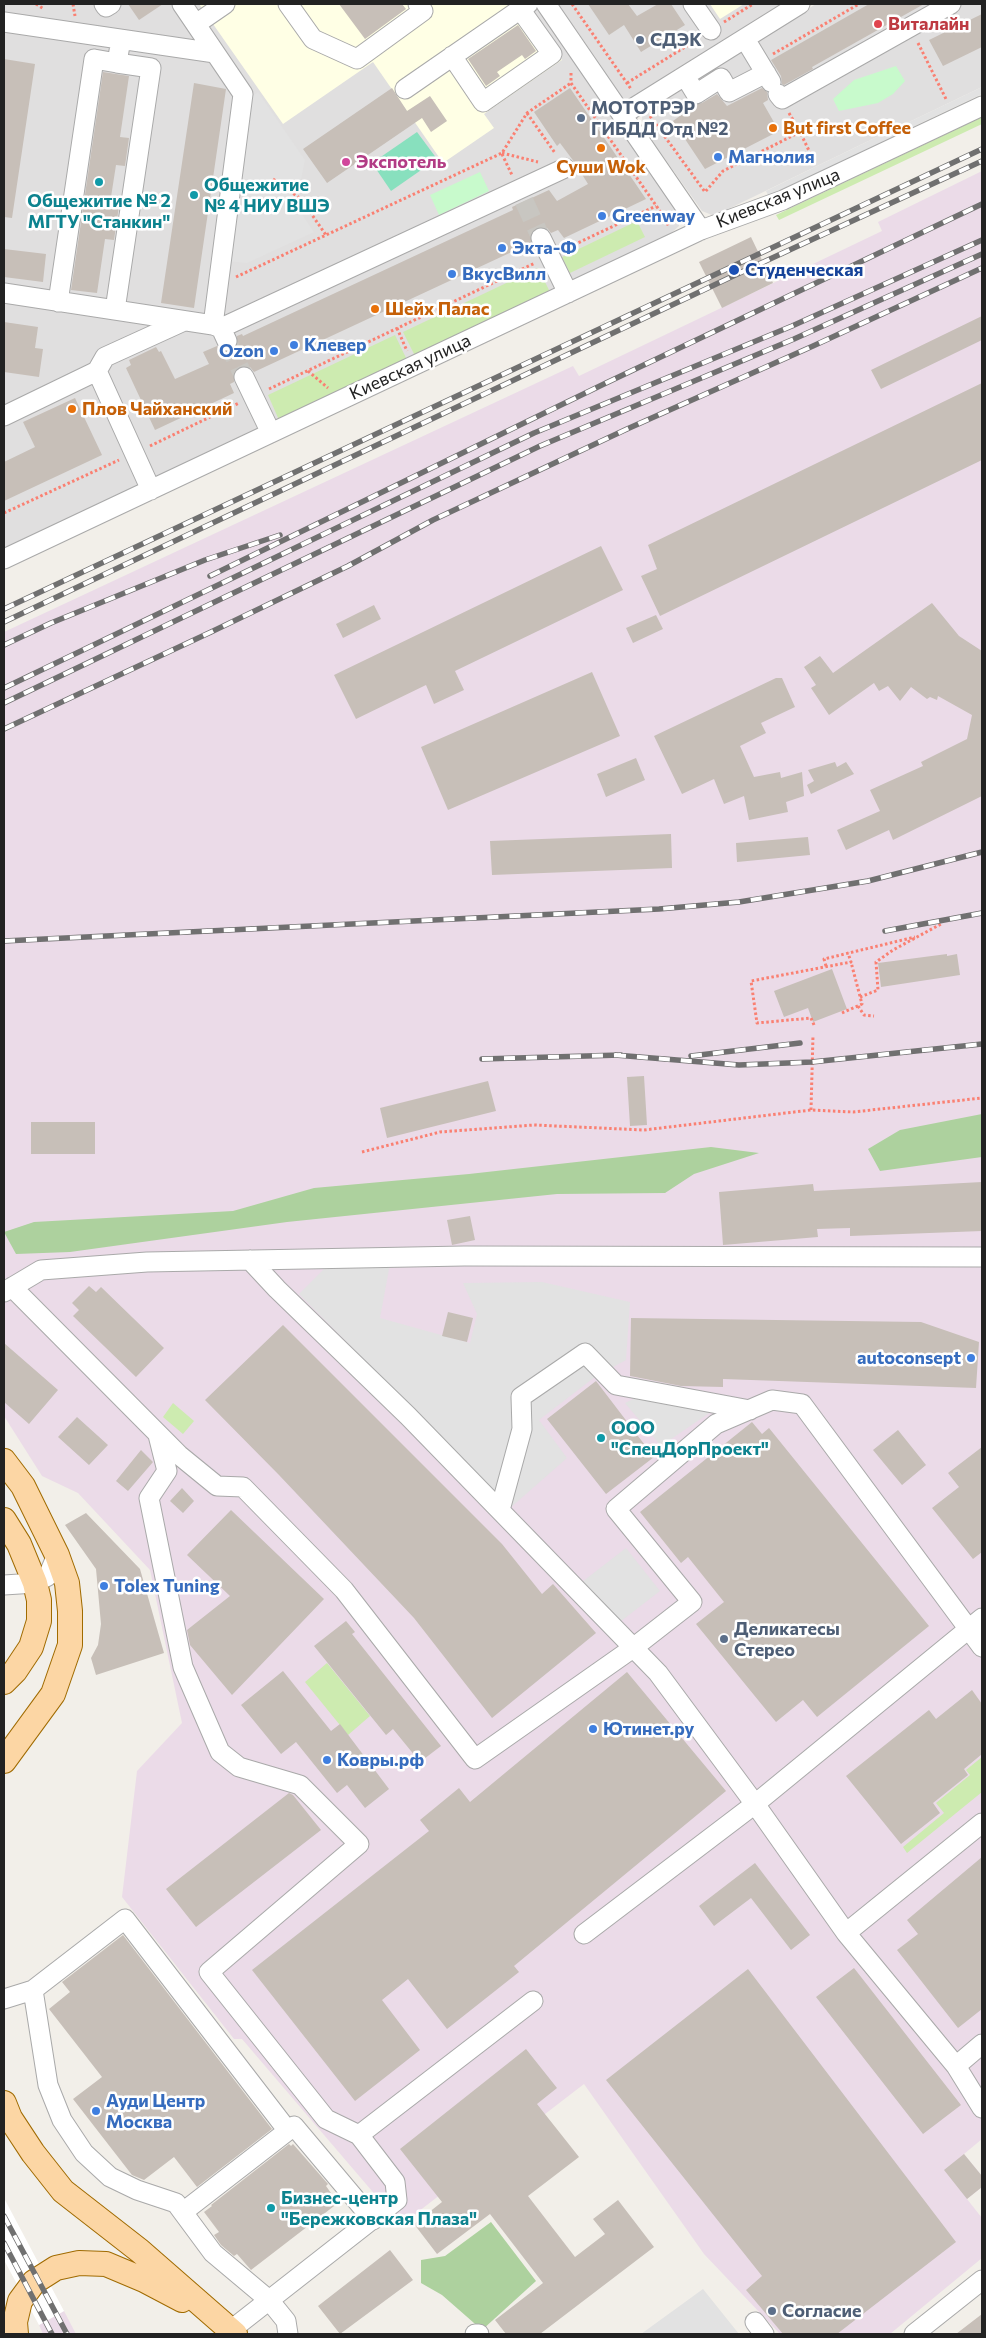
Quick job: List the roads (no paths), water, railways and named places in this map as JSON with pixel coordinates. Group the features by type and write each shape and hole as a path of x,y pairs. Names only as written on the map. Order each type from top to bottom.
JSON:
{"main road":[{"path":"4,1460 23,1486 57,1555 67,1583 70,1610 70,1645 53,1694 4,1761"},
{"path":"4,1520 20,1544 35,1583 39,1600 39,1621 31,1647 15,1671 4,1682"},
{"path":"4,2103 10,2118 32,2152 63,2191 140,2250 228,2327"},
{"path":"16,2334 15,2322 20,2301 34,2282 56,2268 79,2263 106,2264 144,2280 228,2327"},
{"path":"4,2300 9,2334"}],"street":[{"path":"104,4 106,7 111,4"},
{"path":"182,4 243,94 218,286 220,332"},
{"path":"196,24 225,4"},
{"path":"288,4 313,39 357,58 423,11 418,4"},
{"path":"546,4 701,230"},
{"path":"693,4 711,30"},
{"path":"622,115 800,4"},
{"path":"745,38 782,99 951,4"},
{"path":"405,89 452,56 524,6 552,54 483,102 452,56"},
{"path":"4,22 216,53"},
{"path":"118,63 121,39"},
{"path":"58,302 94,59 151,68 115,310"},
{"path":"685,76 696,94 721,78 729,92 769,78"},
{"name":"Киевская улица","path":"4,559 701,230 783,200 982,106"},
{"path":"4,294 184,321 220,332 522,196 565,168"},
{"path":"541,238 568,293"},
{"path":"4,416 97,371 105,357 184,321"},
{"path":"97,371 151,490"},
{"path":"244,377 271,433"},
{"path":"982,1257 464,1256 147,1262 41,1270 8,1290 179,1455 217,1486 243,1487 344,1590 476,1759 633,1648 692,1602 616,1509 716,1424 772,1400 802,1404 975,1624 982,1647"},
{"path":"250,1260 500,1510 658,1673 755,1804 846,1933 956,2066 982,2108"},
{"path":"500,1510 522,1429 521,1397 585,1353 616,1385 750,1410"},
{"path":"158,1435 167,1471 149,1498 183,1667 220,1752 239,1766 300,1784 360,1844 209,1972 326,2119 359,2135 395,2182 397,2200 269,2300 228,2327"},
{"path":"4,1585 35,1583 48,1576 57,1555"},
{"path":"584,1934 755,1804 975,1624"},
{"path":"846,1933 982,1822"},
{"path":"4,1999 33,1990 125,1919 288,2131"},
{"path":"33,1990 48,2085 62,2120 84,2153 110,2177 137,2190 176,2203 213,2254 269,2300 286,2321 288,2334"},
{"path":"359,2135 533,2001"},
{"path":"956,2066 982,2044"},
{"path":"183,2212 294,2126 373,2220"},
{"path":"914,2334 982,2280"}],"tunnel":[{"path":"524,201 541,238"},
{"path":"227,341 244,377"}],"railway":[{"path":"4,609 982,149"},
{"path":"4,622 731,277 982,161"},
{"path":"210,576 606,383 982,204"},
{"path":"4,688 534,433 792,326 982,240"},
{"path":"4,703 540,446 794,339 982,254"},
{"path":"4,729 348,566 433,520 627,429 982,268"},
{"path":"4,645 51,623 205,560 280,535"},
{"path":"4,941 659,909 739,902 868,881 982,852"},
{"path":"885,931 982,913"},
{"path":"691,1056 800,1043"},
{"path":"615,1055 739,1065 812,1062 982,1044"},
{"path":"482,1059 621,1055"},
{"path":"4,2216 67,2334"},
{"path":"4,2243 52,2334"}],"place":[{"name":"Виталайн","path":"878,24"},
{"name":"СДЭК","path":"640,40"},
{"name":"МОТОТРЭР ГИБДД Отд №2","path":"581,118"},
{"name":"But first Coffee","path":"773,128"},
{"name":"Суши Wok","path":"601,148"},
{"name":"Магнолия","path":"718,157"},
{"name":"Экспотель","path":"346,162"},
{"name":"Общежитие № 2 МГТУ \"Станкин\"","path":"99,182"},
{"name":"Общежитие № 4 НИУ ВШЭ","path":"194,195"},
{"name":"Greenway","path":"602,216"},
{"name":"Экта-Ф","path":"502,248"},
{"name":"Студенческая","path":"734,270"},
{"name":"ВкусВилл","path":"452,274"},
{"name":"Шейх Палас","path":"375,309"},
{"name":"Клевер","path":"294,345"},
{"name":"Ozon","path":"274,351"},
{"name":"Плов Чайханский","path":"72,409"},
{"name":"autoconsept","path":"971,1358"},
{"name":"ООО \"СпецДорПроект\"","path":"601,1438"},
{"name":"Tolex Tuning","path":"104,1586"},
{"name":"Деликатесы Стерео","path":"724,1639"},
{"name":"Ютинет.ру","path":"593,1729"},
{"name":"Ковры.рф","path":"327,1760"},
{"name":"Ауди Центр Москва","path":"96,2111"},
{"name":"Бизнес-центр \"Бережковская Плаза\"","path":"271,2208"},
{"name":"Согласие","path":"772,2311"}]}
